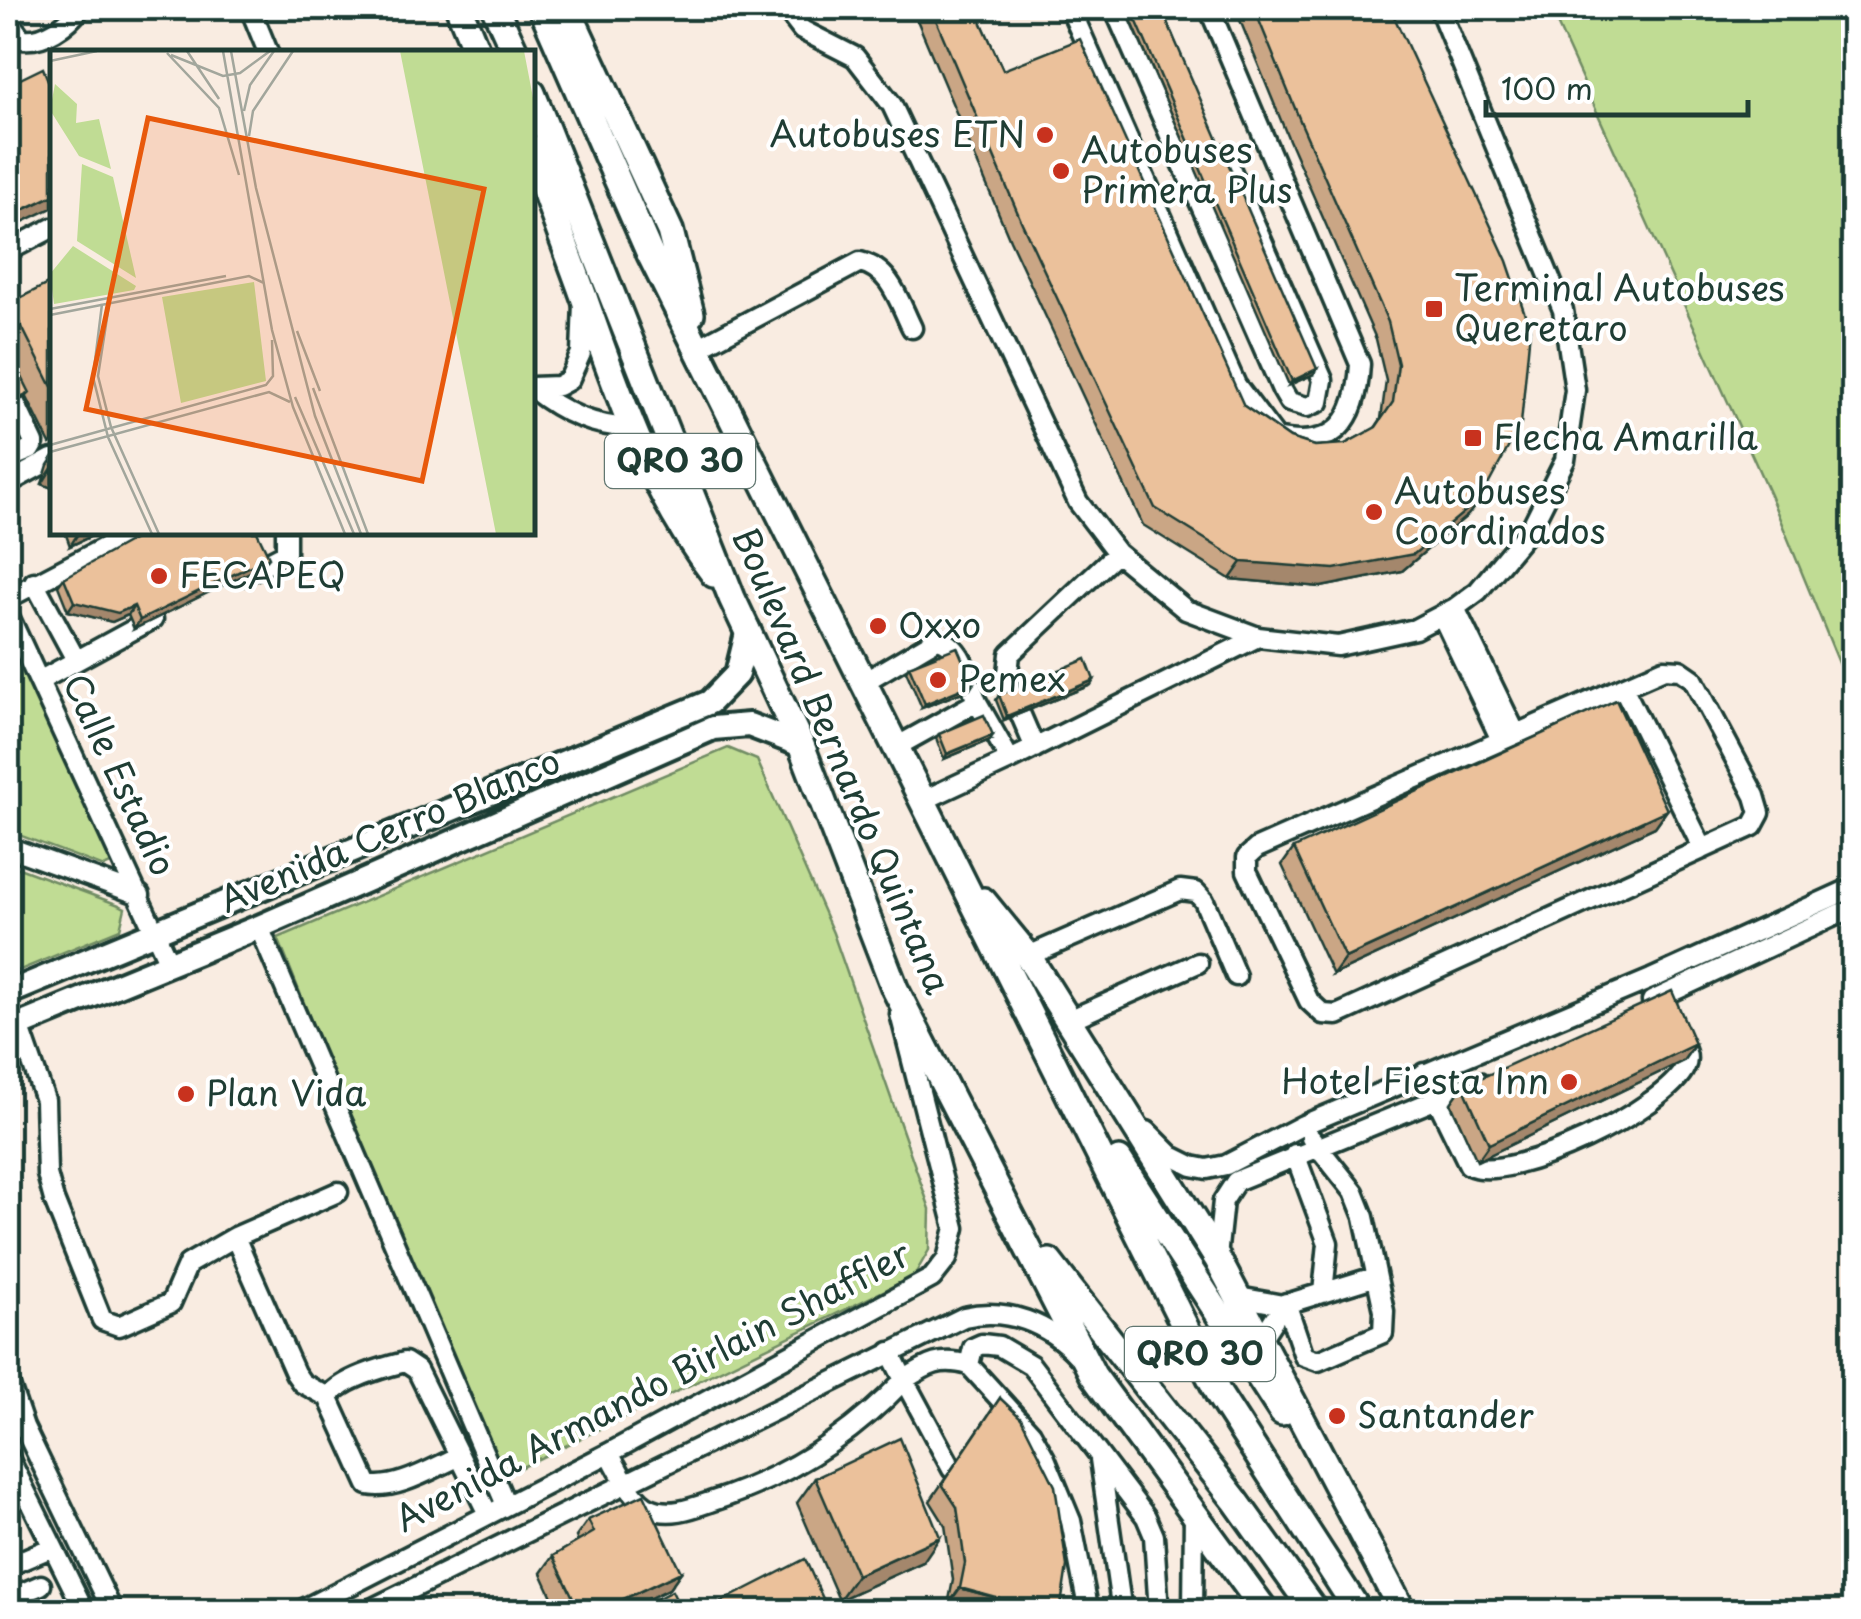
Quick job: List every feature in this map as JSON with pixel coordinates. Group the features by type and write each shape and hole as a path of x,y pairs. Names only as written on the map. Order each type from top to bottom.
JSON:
{"highway":[{"path":"459,8 476,50"},
{"path":"482,8 499,50"},
{"path":"495,8 514,50"},
{"name":"Boulevard Bernardo Quintana","path":"542,8 650,254 1219,1395 1359,1612"},
{"path":"566,8 670,231 698,348"},
{"name":"Boulevard Bernardo Quintana","path":"535,101 732,598 801,746 894,989 1018,1222 1093,1375 1266,1612"},
{"path":"535,160 631,428 689,542 732,598"},
{"path":"535,182 548,203"},
{"path":"955,866 1028,956 1217,1258 1402,1612"},
{"name":"Boulevard Bernardo Quintana","path":"1062,1084 1105,1139 1233,1332 1402,1612"},
{"name":"Boulevard Bernardo Quintana","path":"1018,1222 1236,1500 1315,1612"}],"main road":[{"name":"Avenida Cerro Blanco","path":"8,993 710,702 737,674 748,629"},
{"name":"Avenida Cerro Blanco","path":"14,1028 258,927 714,728 748,725 801,746"}],"street":[{"path":"8,20 22,40 33,41 68,24 80,8"},
{"path":"785,8 802,30 855,57 892,106 1078,502 1117,552 1186,610 1258,637 1338,646 1415,629 1478,592 1532,526 1565,460 1575,390 1562,310 1438,8"},
{"path":"1070,8 1236,385 1273,440 1299,443 1328,436 1350,418 1358,394 1360,364 1209,8"},
{"path":"1114,8 1282,390 1289,402 1307,407 1318,402 1323,380 1214,132"},
{"path":"254,10 267,50"},
{"path":"8,251 50,229"},
{"path":"698,348 860,262 874,265 887,276 912,328"},
{"path":"535,388 558,386 577,368 584,297"},
{"path":"1236,385 1236,406"},
{"path":"8,388 34,443 30,450 8,459"},
{"path":"535,391 552,405 594,424 631,428"},
{"path":"8,483 50,460"},
{"path":"8,598 128,535"},
{"path":"230,582 286,554 286,535"},
{"path":"1035,748 1007,683 1010,654 1117,552"},
{"path":"34,582 76,658"},
{"path":"1448,612 1509,737"},
{"path":"39,681 166,613"},
{"name":"Calle Estadio","path":"8,614 169,964"},
{"path":"924,800 1258,637"},
{"path":"864,682 937,639 949,641 956,648 977,702 1010,760"},
{"path":"1664,669 1680,670 1693,679 1755,796 1760,813 1753,826 1337,1015 1323,1014 1309,1001 1247,871 1247,856 1622,687 1664,669"},
{"path":"1622,687 1703,849"},
{"path":"896,746 977,702"},
{"path":"8,847 140,895"},
{"path":"1114,1094 1172,1156 1207,1169 1226,1165 1303,1125 1651,979 1854,887"},
{"path":"1028,956 1180,890 1196,892 1204,901 1236,976"},
{"path":"1627,1013 1668,1012 1842,912 1849,913 1854,920"},
{"path":"258,927 506,1504"},
{"path":"1069,1020 1198,963"},
{"path":"1424,1073 1469,1165 1504,1169 1524,1163 1647,1108 1667,1092 1688,1057 1651,979"},
{"name":"Avenida Armando Birlain Shaffler","path":"298,1612 924,1286 947,1258 954,1241 953,1215 910,1064 894,989"},
{"path":"14,1028 45,1100 47,1174 54,1200 102,1320 119,1326 170,1303 188,1264 235,1237 338,1192"},
{"path":"1217,1258 1227,1190 1250,1172 1439,1100 1490,1076"},
{"path":"1284,1304 1304,1356 1318,1361 1383,1333 1384,1311 1374,1277 1372,1246 1354,1192 1303,1125"},
{"path":"1295,1154 1328,1243 1324,1293"},
{"path":"235,1237 294,1373 302,1383 328,1397 368,1485 378,1487 410,1478 458,1456"},
{"path":"1238,1297 1284,1304 1374,1277"},
{"path":"1261,1339 1284,1304"},
{"name":"Avenida Armando Birlain Shaffler","path":"365,1612 964,1317 1006,1314 1030,1321 1068,1345 1093,1375"},
{"path":"970,1365 974,1348 982,1344 999,1346 1031,1365 1131,1495 1154,1536 1158,1612"},
{"path":"890,1352 952,1469"},
{"path":"609,1453 625,1482 650,1508 680,1512 766,1484 850,1430 904,1380 930,1362 946,1358 970,1365 1031,1434 1044,1458 1071,1521 1089,1612"},
{"path":"328,1397 335,1389 405,1362 417,1370 488,1514"},
{"path":"8,1380 24,1427 113,1612"},
{"path":"8,1456 85,1611"},
{"path":"1100,1458 1122,1612"},
{"path":"1193,1612 1194,1509"},
{"path":"8,1566 52,1547"},
{"path":"8,1599 41,1585"}],"green space":[{"path":"1550,8 1853,8 1853,697 1770,495"},
{"path":"8,627 113,854 113,863 104,867 8,831"},
{"path":"728,748 757,760 833,933 930,1209 929,1250 914,1276 495,1480 278,938"},
{"path":"8,864 125,908 120,929 8,975"}],"building":[{"name":"Terminal Autobuses Queretaro","path":"931,8 975,8 1003,70 1080,39 1244,406 1290,438 1315,446 1345,444 1376,427 1393,402 1398,364 1388,322 1254,8 1390,8 1507,261 1530,329 1521,424 1481,498 1414,554 1334,569 1242,562 1155,508 1022,223"},
{"path":"1131,8 1161,8 1317,369 1292,381"},
{"path":"43,68 50,85 50,197 8,217 10,127 8,85"},
{"path":"50,283 50,383 10,303"},
{"path":"19,371 30,393 8,404 8,376"},
{"name":"FECAPEQ","path":"142,535 258,535 269,557 140,620 134,606 118,613 74,602 64,578"},
{"name":"Pemex","path":"957,647 973,684 925,704 909,666"},
{"name":"Pemex","path":"1086,659 1094,680 1007,716 999,695"},
{"path":"1616,700 1667,810 1345,958 1294,848"},
{"name":"Pemex","path":"984,715 993,735 947,754 939,734"},
{"name":"Hotel Fiesta Inn","path":"1672,991 1695,1044 1489,1144 1463,1086"},
{"path":"1000,1398 1021,1418 1055,1486 1067,1566 1060,1612 960,1588 965,1563 957,1507 942,1484"},
{"path":"900,1438 940,1537 857,1575 815,1478"},
{"path":"644,1494 681,1572 596,1612 580,1612 553,1556 594,1532 588,1520"},
{"path":"805,1559 829,1612 713,1612 711,1607"},
{"path":"672,1591 682,1612 632,1612"},
{"path":"955,1600 1000,1612 949,1612"}],"place":[{"name":"Autobuses ETN","path":"1045,135"},
{"name":"Autobuses Primera Plus","path":"1061,171"},
{"name":"Terminal Autobuses Queretaro","path":"1434,309"},
{"name":"Flecha Amarilla","path":"1473,438"},
{"name":"Autobuses Coordinados","path":"1374,512"},
{"name":"FECAPEQ","path":"159,576"},
{"name":"Oxxo","path":"878,626"},
{"name":"Pemex","path":"938,680"},
{"name":"Hotel Fiesta Inn","path":"1569,1082"},
{"name":"Plan Vida","path":"186,1094"},
{"name":"Santander","path":"1337,1416"}]}
